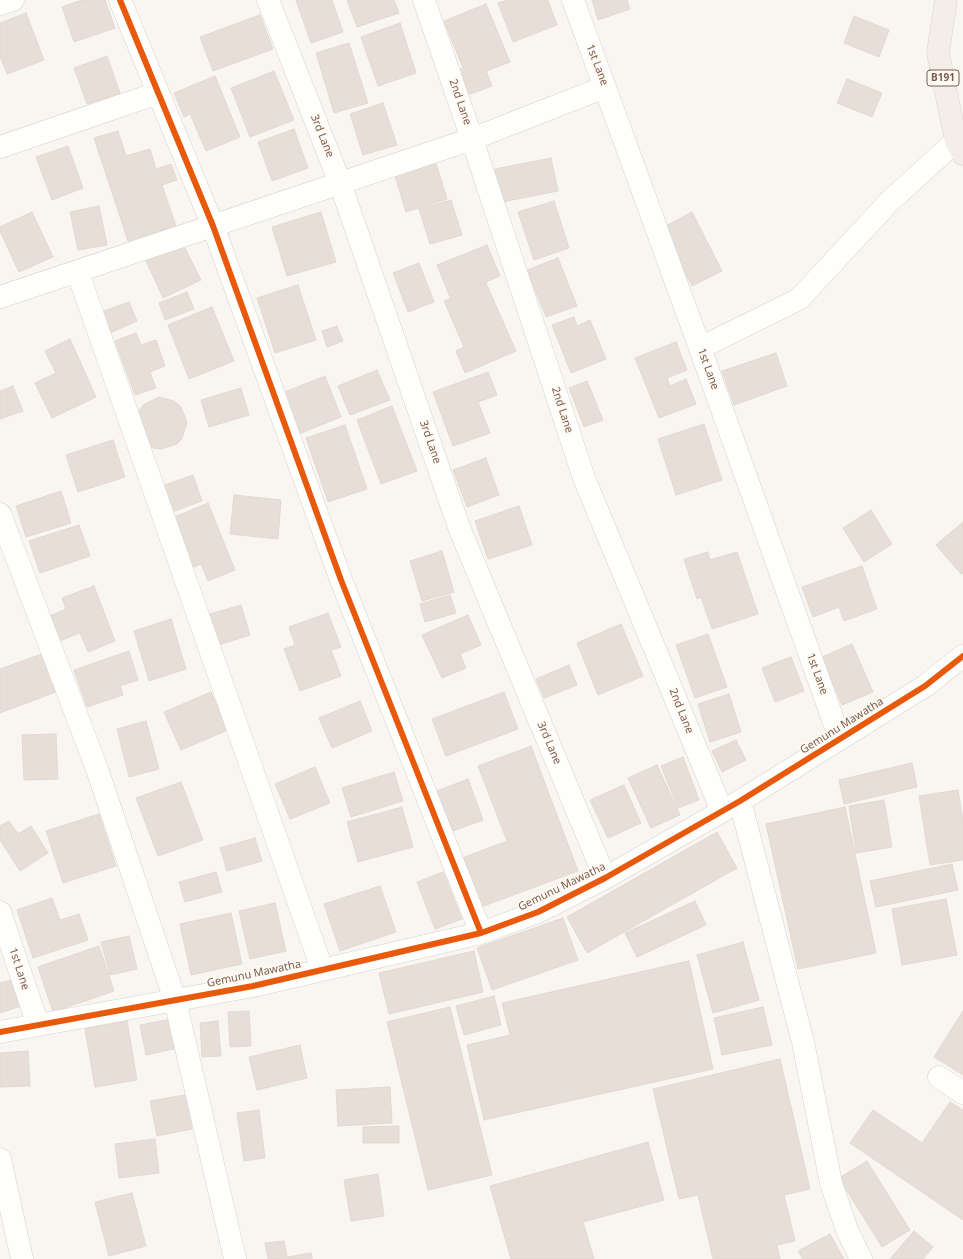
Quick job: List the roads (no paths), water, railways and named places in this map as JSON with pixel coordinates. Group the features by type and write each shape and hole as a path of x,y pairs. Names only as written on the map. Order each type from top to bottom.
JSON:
{"main road":[{"name":"B191","path":"946,0 938,54 960,148"}],"street":[{"path":"0,4 13,0"},
{"path":"120,0 214,226 341,580 481,933"},
{"name":"3rd Lane","path":"268,0 340,183 460,530 605,878"},
{"name":"2nd Lane","path":"424,0 472,139 584,478 731,806 803,1042 831,1182 847,1230 861,1259"},
{"name":"1st Lane","path":"573,0 606,87 840,739"},
{"path":"0,297 78,273 472,139 606,87"},
{"path":"0,147 158,92"},
{"path":"700,348 799,299 890,201 960,148"},
{"path":"78,273 322,969"},
{"path":"0,514 97,769 175,1000 235,1259"},
{"name":"Gemunu Mawatha","path":"0,1032 253,986 481,933 538,912 605,878 731,806 925,686 963,656"},
{"name":"1st Lane","path":"0,912 38,1025"},
{"path":"939,1076 963,1093"},
{"path":"0,1159 22,1259"}]}
